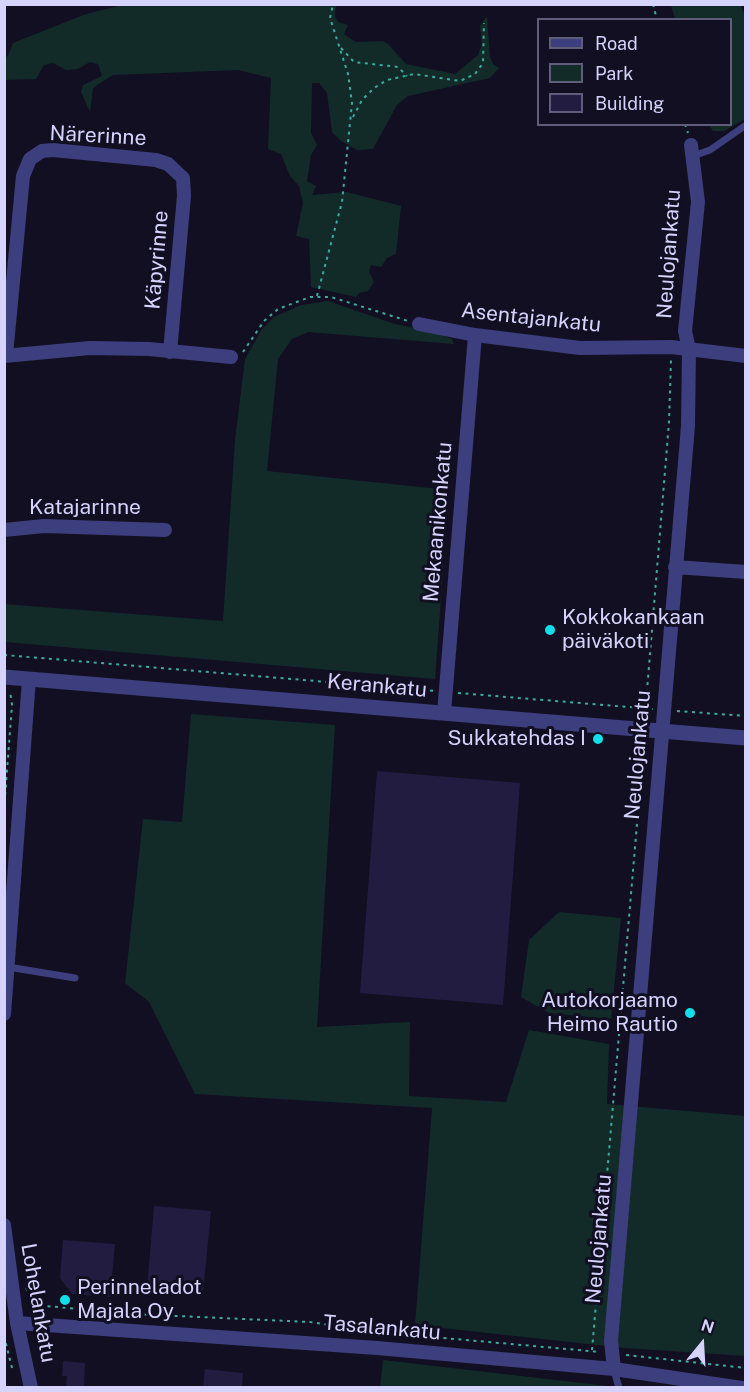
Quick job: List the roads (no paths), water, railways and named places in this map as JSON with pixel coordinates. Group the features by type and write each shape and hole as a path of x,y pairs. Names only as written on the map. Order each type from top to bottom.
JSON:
{"street":[{"name":"Närerinne","path":"5,356 23,176 30,159 42,152 53,150 156,160 168,164 180,173"},
{"name":"Neulojankatu","path":"614,1370 612,1353 688,426 689,349 685,331 698,202 692,150"},
{"name":"Käpyrinne","path":"170,352 184,196 180,173"},
{"name":"Asentajankatu","path":"419,324 475,335 579,348 672,347 746,356"},
{"name":"Mekaanikonkatu","path":"444,712 475,335"},
{"path":"5,356 90,348 231,357"},
{"name":"Katajarinne","path":"4,530 44,526 165,530"},
{"path":"675,567 746,572"},
{"name":"Kerankatu","path":"6,677 746,738"},
{"path":"4,1014 29,679"},
{"name":"Lohelankatu","path":"4,1226 17,1323 31,1388"},
{"name":"Tasalankatu","path":"17,1323 377,1348 614,1370 742,1388"}],"lane":[{"path":"692,150 710,150 746,126"},
{"path":"8,967 75,978"},
{"path":"614,1370 619,1388"}],"place":[{"name":"Kokkokankaan päiväkoti","path":"550,630"},
{"name":"Sukkatehdas I","path":"598,739"},
{"name":"Autokorjaamo Heimo Rautio","path":"690,1013"},
{"name":"Perinneladot Majala Oy","path":"65,1300"}]}
